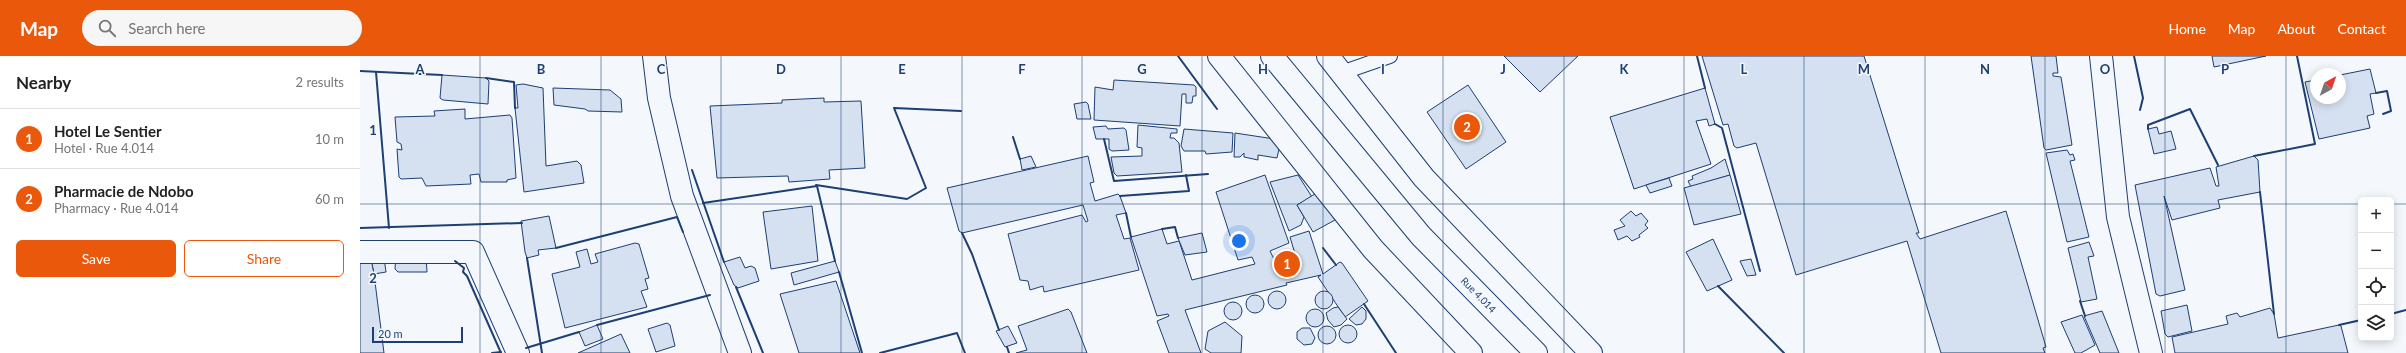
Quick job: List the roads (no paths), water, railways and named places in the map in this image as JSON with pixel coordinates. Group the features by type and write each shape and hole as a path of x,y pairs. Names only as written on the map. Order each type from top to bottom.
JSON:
{"main road":[{"path":"654,56 659,98 682,196 740,353"},
{"path":"1219,56 1373,249 1463,351"},
{"name":"Rue 4.014","path":"1272,56 1421,236 1536,353"},
{"path":"1328,56 1424,178 1591,353"},
{"path":"2101,56 2118,217 2151,353"},
{"path":"360,252 473,252 518,353"}],"lane":[{"path":"1341,73 1390,56"}],"place":[{"name":"Pharmacie de Ndobo","path":"1467,127"},
{"name":"Hotel Le Sentier","path":"1287,264"}]}
